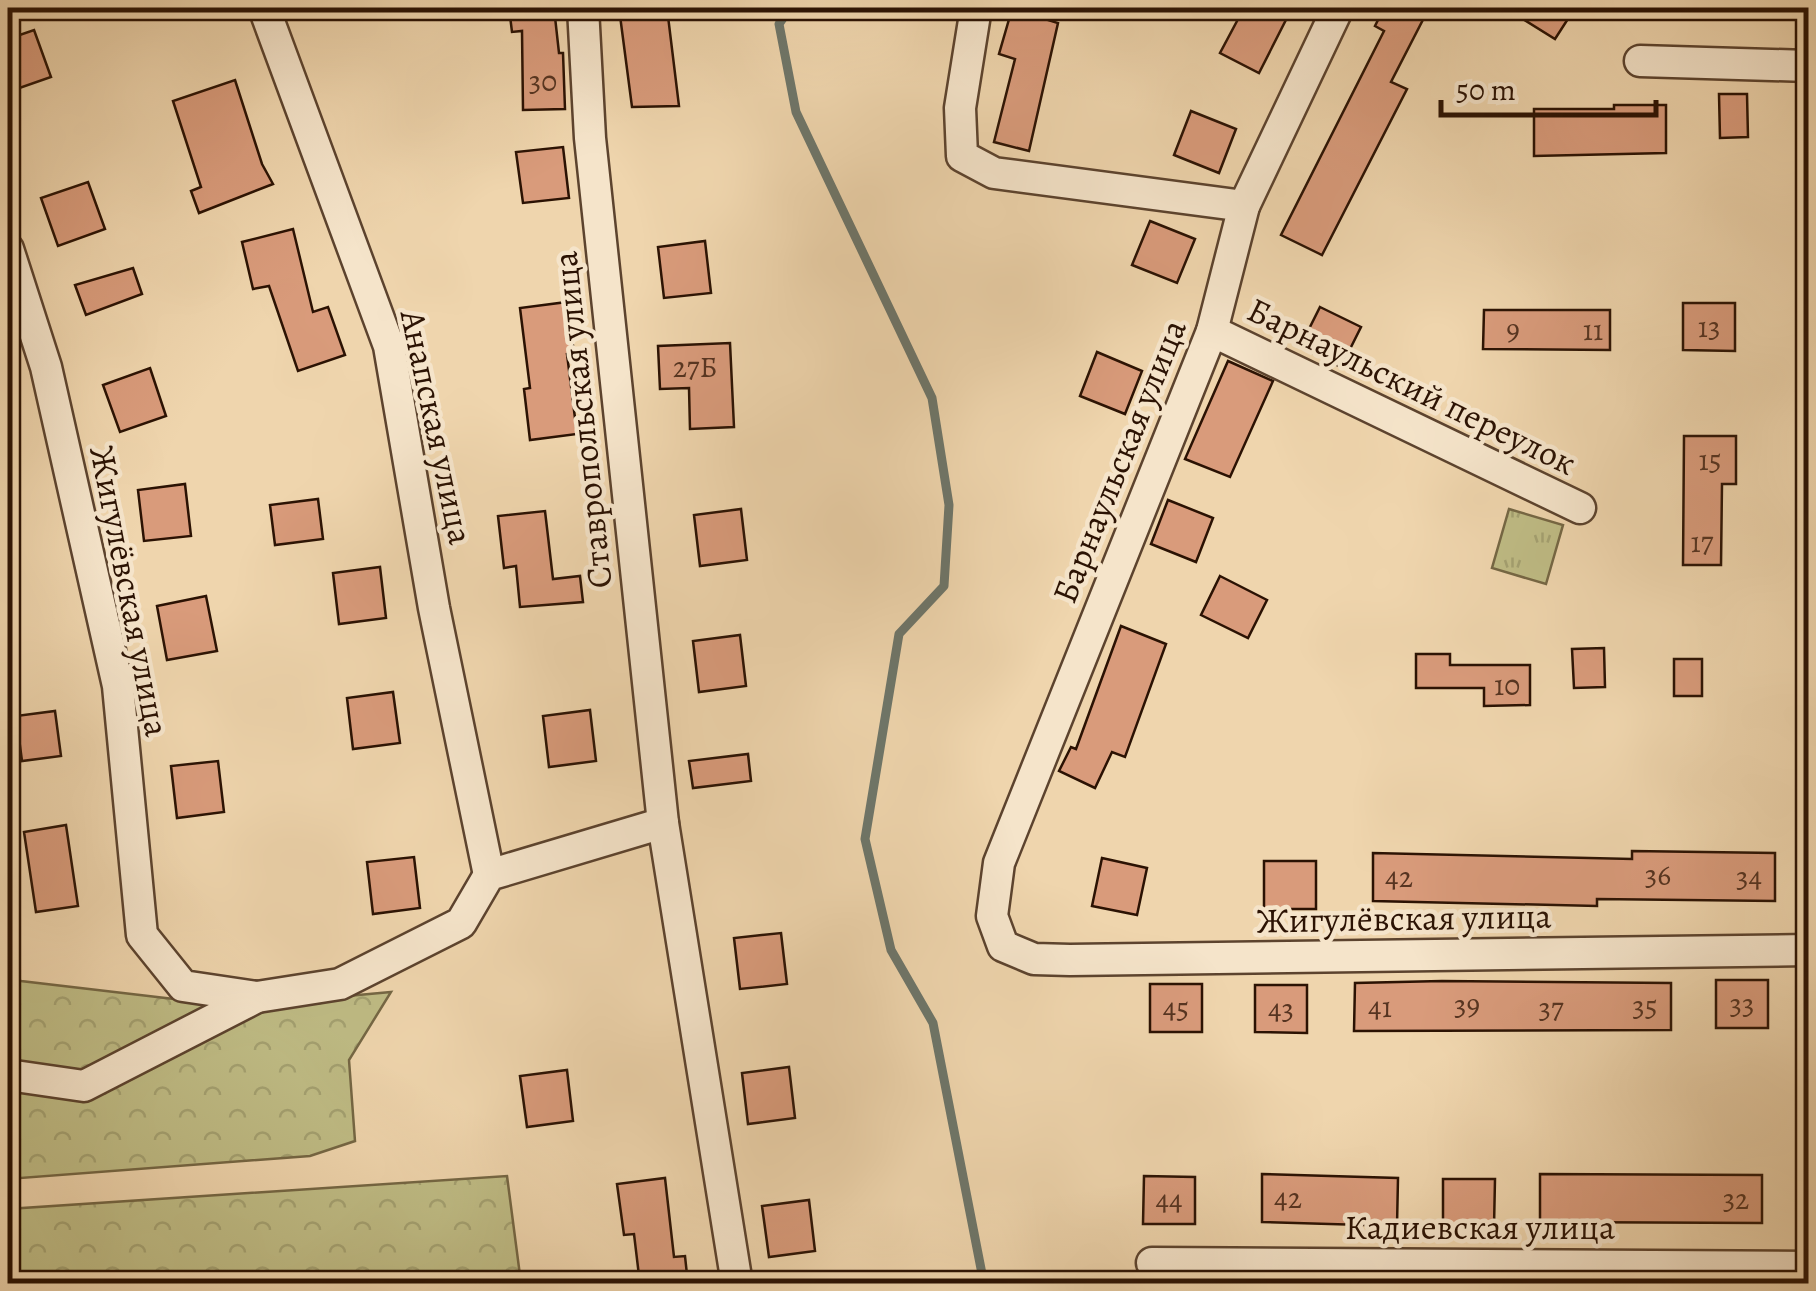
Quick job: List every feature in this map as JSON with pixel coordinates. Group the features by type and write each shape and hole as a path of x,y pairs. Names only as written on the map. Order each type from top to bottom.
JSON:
{"street":[{"name":"Анапская улица","path":"264,8 390,346 434,608 489,876"},
{"name":"Ставропольская улица","path":"583,8 590,138 664,823"},
{"path":"976,8 960,108 962,156 994,172 1244,206"},
{"name":"Барнаульская улица","path":"1003,946 992,916 999,863 1212,331 1244,206 1338,8"},
{"path":"1640,61 1808,66"},
{"name":"Жигулёвская улица","path":"8,249 46,367 118,686 142,935 183,986 257,997"},
{"name":"Барнаульский переулок","path":"1212,331 1580,508"},
{"path":"8,1075 84,1086 257,997 340,984 461,923 489,876 664,823 737,1284"},
{"name":"Жигулёвская улица","path":"1003,946 1034,959 1070,960 1808,950"},
{"name":"Кадиевская улица","path":"1152,1263 1808,1267"}],"green space":[{"path":"1509,509 1563,525 1546,584 1492,568"},
{"path":"8,972 21,981 174,999 282,1002 391,992 349,1060 355,1141 310,1156 8,1179"},
{"path":"507,1176 521,1283 8,1283 8,1209"}],"building":[{"path":"509,8 554,8 559,53 563,53 565,109 523,110 522,31 512,32"},
{"path":"619,8 667,8 679,106 632,107"},
{"path":"1244,8 1292,8 1259,73 1220,53"},
{"path":"1384,8 1429,8 1391,82 1407,89 1322,255 1281,235 1384,31 1375,26"},
{"path":"1505,8 1575,8 1555,39"},
{"path":"1012,9 1058,23 1029,151 994,142 1015,59 999,54"},
{"path":"34,30 51,77 8,92 8,39"},
{"path":"235,80 262,164 273,184 199,213 191,191 201,187 173,101"},
{"path":"1719,94 1747,94 1748,137 1720,138"},
{"path":"1614,105 1666,105 1666,153 1534,156 1534,109 1614,109"},
{"path":"1191,111 1236,129 1219,173 1174,155"},
{"path":"563,147 569,198 523,203 516,152"},
{"path":"88,182 105,229 58,246 41,198"},
{"path":"1150,221 1195,239 1177,283 1132,265"},
{"path":"293,229 313,312 328,307 345,355 298,371 269,286 253,289 242,242"},
{"path":"705,241 711,293 664,298 658,247"},
{"path":"133,268 142,294 86,315 75,285"},
{"path":"567,302 574,353 567,354 577,434 530,440 524,389 530,388 520,308"},
{"path":"1683,303 1735,303 1735,351 1683,350"},
{"path":"1320,307 1361,327 1341,367 1300,347"},
{"path":"1484,310 1610,310 1610,350 1483,349"},
{"path":"730,343 734,427 690,429 689,388 660,389 658,346"},
{"path":"1097,352 1142,371 1125,414 1080,396"},
{"path":"1228,361 1273,381 1230,477 1185,459"},
{"path":"150,368 166,416 120,432 103,385"},
{"path":"1684,436 1736,436 1736,484 1722,484 1721,565 1683,565"},
{"path":"185,484 191,536 144,541 138,490"},
{"path":"318,499 323,539 275,545 270,505"},
{"path":"1168,500 1213,518 1196,562 1151,544"},
{"path":"741,509 747,560 700,566 694,515"},
{"path":"545,511 553,579 580,576 583,602 520,607 516,566 504,568 498,516"},
{"path":"380,567 386,618 339,624 333,573"},
{"path":"1220,576 1267,600 1248,638 1201,615"},
{"path":"206,596 217,651 167,660 157,606"},
{"path":"1121,626 1166,644 1125,757 1112,752 1095,788 1059,771 1071,747 1076,749"},
{"path":"740,635 746,686 699,692 693,641"},
{"path":"1604,648 1605,687 1574,688 1572,649"},
{"path":"1416,654 1450,654 1450,665 1530,665 1530,705 1484,706 1484,688 1416,688"},
{"path":"1674,659 1702,659 1702,696 1674,696"},
{"path":"393,692 400,743 353,749 347,698"},
{"path":"590,710 596,761 549,767 543,716"},
{"path":"55,711 61,756 22,761 16,716"},
{"path":"748,754 751,781 693,788 689,761"},
{"path":"218,761 224,812 177,818 171,766"},
{"path":"66,825 78,906 36,912 24,832"},
{"path":"1632,851 1775,853 1775,901 1597,899 1597,906 1373,901 1373,853 1632,859"},
{"path":"414,857 420,908 373,914 367,862"},
{"path":"1102,858 1147,868 1137,915 1092,906"},
{"path":"1264,861 1316,861 1316,909 1264,909"},
{"path":"781,933 787,984 740,989 734,938"},
{"path":"1716,980 1768,980 1768,1028 1716,1028"},
{"path":"1355,983 1671,983 1671,1030 1354,1031"},
{"path":"1150,984 1202,984 1202,1032 1150,1032"},
{"path":"1255,985 1307,985 1307,1033 1255,1032"},
{"path":"789,1067 795,1118 748,1124 742,1073"},
{"path":"567,1070 573,1121 527,1127 520,1076"},
{"path":"1262,1174 1398,1178 1397,1226 1262,1222"},
{"path":"1540,1174 1762,1175 1762,1223 1540,1222"},
{"path":"1144,1176 1195,1177 1195,1224 1143,1224"},
{"path":"665,1178 674,1257 685,1256 688,1284 640,1284 634,1234 624,1235 617,1184"},
{"path":"1443,1179 1495,1179 1494,1227 1443,1227"},
{"path":"809,1200 815,1251 769,1257 762,1206"}],"waterway":[{"path":"790,8 779,24 796,112 932,398 949,505 944,586 899,634 865,839 891,950 933,1023 984,1284"}]}
